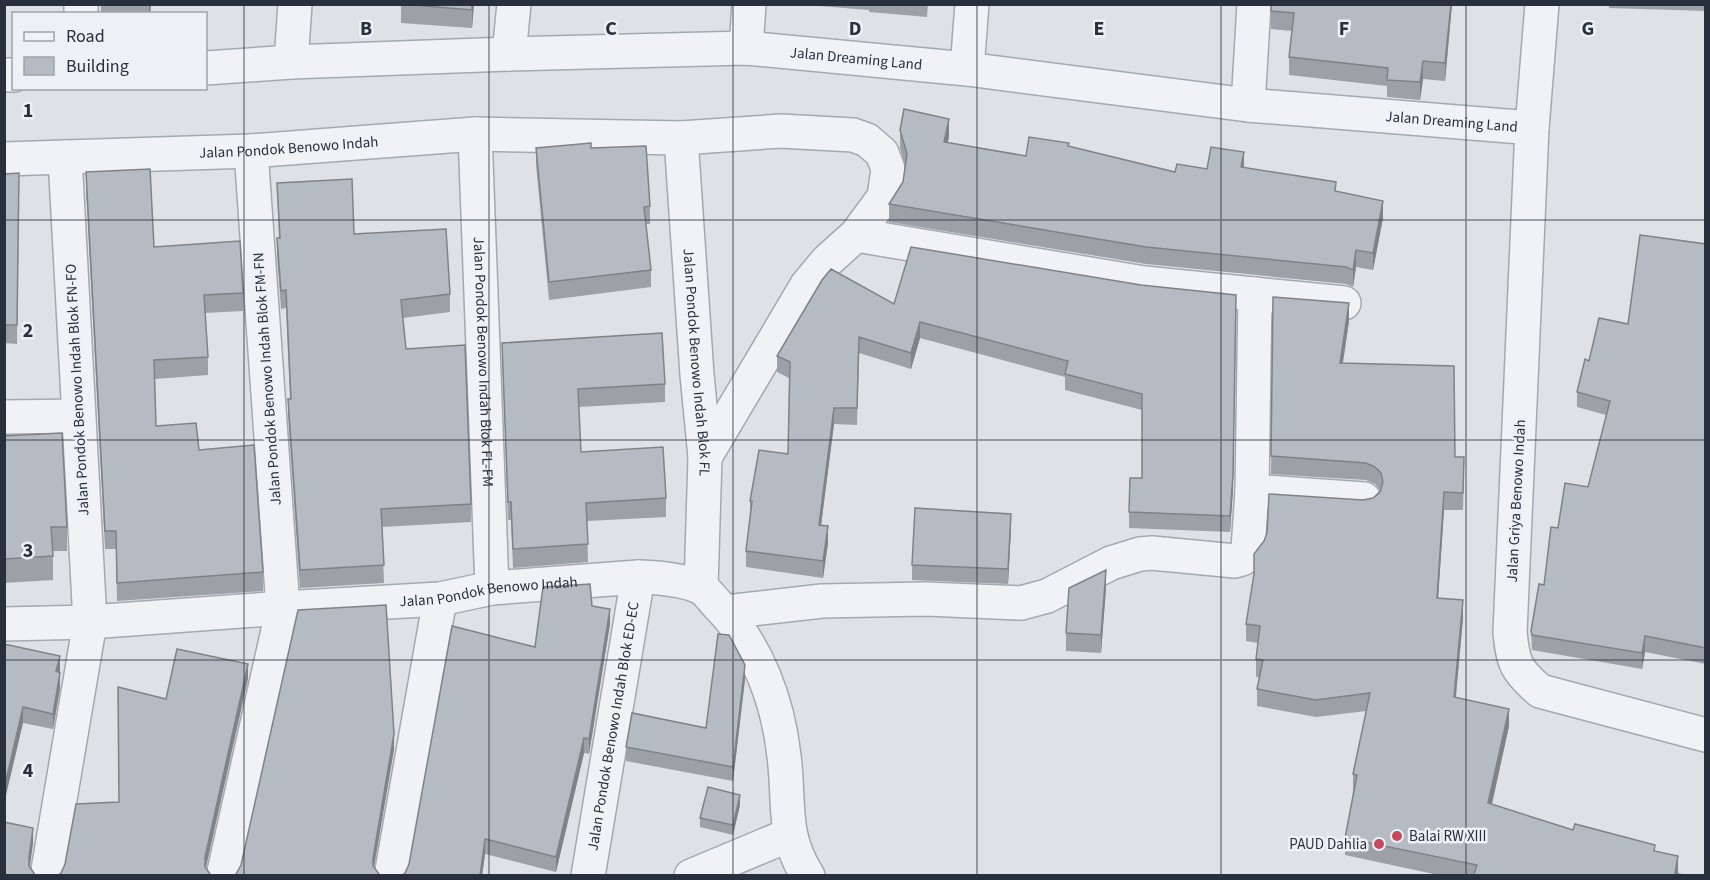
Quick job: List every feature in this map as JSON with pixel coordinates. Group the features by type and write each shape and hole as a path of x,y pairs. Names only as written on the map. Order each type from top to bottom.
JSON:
{"street":[{"path":"291,62 295,4"},
{"path":"509,54 514,4"},
{"path":"746,48 749,4"},
{"path":"967,69 972,4"},
{"path":"1248,105 1254,4"},
{"name":"Jalan Dreaming Land","path":"207,68 291,62 746,48 967,69 1248,105 1532,128 1542,4"},
{"name":"Jalan Griya Benowo Indah","path":"1532,128 1510,632 1512,655 1520,674 1540,691 1706,735"},
{"name":"Jalan Pondok Benowo Indah","path":"4,159 251,151 475,134 681,138 781,131 841,133 867,140 882,153 888,169 884,197 856,234 827,261 807,285 705,457"},
{"name":"Jalan Pondok Benowo Indah Blok FL-FM","path":"475,134 492,588"},
{"name":"Jalan Pondok Benowo Indah Blok FL","path":"681,138 696,375 705,457 700,587"},
{"name":"Jalan Pondok Benowo Indah Blok FM-FN","path":"223,876 283,608 251,151"},
{"name":"Jalan Pondok Benowo Indah Blok FN-FO","path":"47,876 90,622 65,157"},
{"path":"856,234 1144,283 1344,303"},
{"path":"726,612 822,601 926,599 1021,603 1047,597 1111,563 1140,554 1152,553 1235,561 1242,559 1248,549 1252,490 1255,294"},
{"path":"4,417 78,416"},
{"path":"1252,490 1364,499"},
{"name":"Jalan Pondok Benowo Indah","path":"4,624 90,622 440,599 492,588 638,577 658,576 700,587 726,612 745,638 759,664 772,699 784,756 799,863 691,876"},
{"name":"Jalan Pondok Benowo Indah Blok ED-EC","path":"588,876 638,577"},
{"path":"391,876 440,599"}],"building":[{"path":"402,4 472,4 472,10"},
{"path":"1271,4 1451,4 1445,63 1423,61 1420,82 1387,80 1388,68 1289,57 1294,13 1271,11"},
{"path":"904,109 949,119 944,142 1026,156 1029,137 1069,143 1068,146 1175,172 1177,164 1207,169 1211,147 1244,152 1241,167 1336,182 1335,191 1383,201 1373,253 1356,250 1353,270 1346,267 1146,247 889,204 903,182 907,154 900,130"},
{"path":"591,143 591,148 646,146 650,206 644,207 651,270 549,282 536,148"},
{"path":"150,169 154,247 240,241 243,293 204,295 208,357 154,360 156,426 196,423 199,450 254,445 263,572 117,583 116,531 105,531 86,172"},
{"path":"19,173 17,325 4,325 4,174"},
{"path":"352,179 354,234 446,229 450,294 401,300 406,349 465,345 471,504 381,509 384,565 300,570 288,399 291,399 286,290 281,291 277,238 280,238 277,183"},
{"path":"1640,235 1706,244 1706,648 1645,636 1642,653 1532,635 1531,631 1539,584 1544,585 1551,527 1558,528 1565,483 1588,487 1610,401 1577,392 1585,359 1589,361 1599,318 1628,324"},
{"path":"911,247 1141,285 1236,295 1233,474 1230,516 1129,512 1130,478 1142,478 1142,394 1065,374 1068,361 920,322 911,353 859,337 857,408 834,408 819,525 828,526 823,561 746,551 752,501 750,501 759,450 788,454 790,362 777,356 822,280 831,269 894,304"},
{"path":"1273,297 1349,303 1340,363 1454,366 1455,457 1464,457 1463,493 1444,492 1437,598 1463,600 1454,697 1509,709 1488,803 1573,830 1575,824 1655,845 1654,851 1678,856 1675,873 1686,876 1478,876 1474,874 1477,865 1345,838 1357,775 1353,774 1370,693 1316,700 1257,689 1263,660 1256,659 1260,626 1246,624 1254,574 1254,554 1267,533 1269,494 1363,500 1373,498 1380,492 1383,482 1381,473 1366,463 1271,456"},
{"path":"662,333 665,384 578,389 581,452 663,447 666,498 586,503 588,544 513,549 511,502 508,502 502,343"},
{"path":"62,433 67,527 51,527 53,556 4,559 4,436"},
{"path":"915,508 1011,514 1008,569 912,565"},
{"path":"1106,570 1101,635 1066,633 1069,588"},
{"path":"590,584 592,606 610,609 589,739 584,738 556,857 485,839 480,876 401,876 409,864 452,626 535,647 543,587"},
{"path":"386,605 394,734 373,858 373,866 381,876 233,876 241,865 298,610"},
{"path":"718,634 729,635 745,665 733,767 626,747 632,713 706,728"},
{"path":"4,644 60,656 56,671 60,673 53,714 23,707 4,789"},
{"path":"177,649 248,664 205,857 205,867 213,876 57,876 65,864 76,804 119,802 118,687 166,699"},
{"path":"708,787 740,795 733,825 700,818"},
{"path":"4,822 33,828 29,866 36,876 4,876"}],"place":[{"name":"Balai RW XIII","path":"1397,836"},
{"name":"PAUD Dahlia","path":"1379,844"}]}
